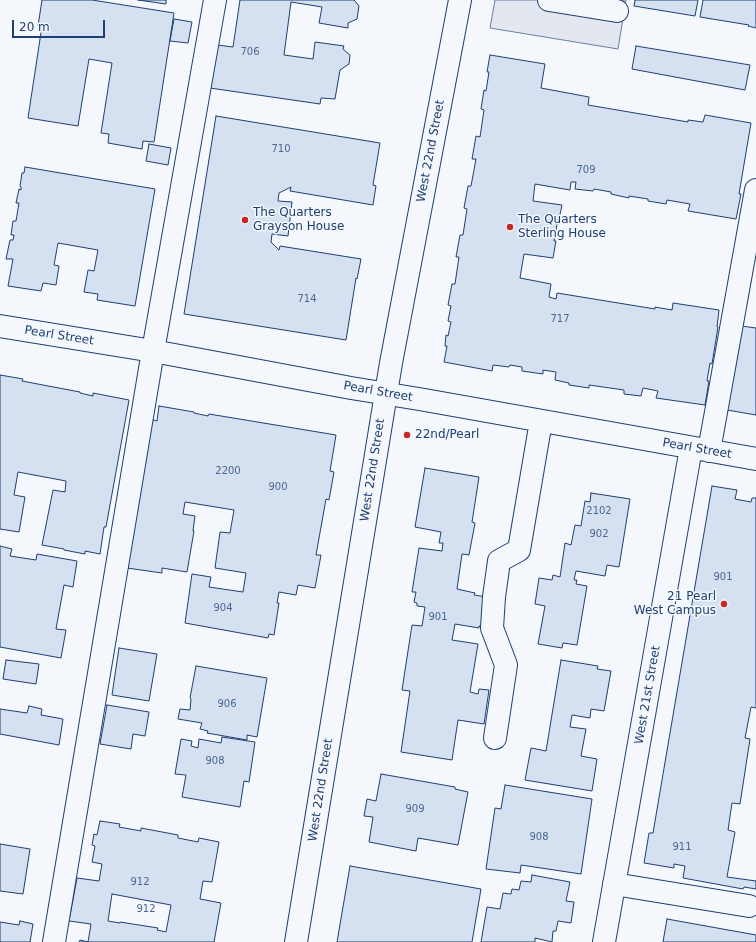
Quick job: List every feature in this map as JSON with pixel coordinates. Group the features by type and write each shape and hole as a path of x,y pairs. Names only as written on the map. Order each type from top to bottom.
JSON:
{"street":[{"path":"54,942 153,351 215,0"},
{"name":"West 22nd Street","path":"296,942 386,394 460,0"},
{"path":"549,0 617,11"},
{"name":"West 21st Street","path":"604,942 614,884 700,450 756,190"},
{"name":"Pearl Street","path":"0,326 153,351 386,394 756,459"},
{"path":"495,738 506,666 492,628 494,597 499,561 519,550 541,421"},
{"path":"614,884 749,906"}],"shaded area":[{"path":"495,0 626,0 618,49 490,28"}],"building":[{"path":"42,0 92,0 174,13 154,142 143,141 142,149 108,143 109,134 101,133 112,63 89,59 78,126 28,118 42,26 38,26"},
{"path":"138,0 166,0 166,4"},
{"path":"240,0 354,0 359,6 357,19 348,23 348,28 319,23 322,7 291,2 284,55 313,59 315,42 344,46 343,49 350,55 349,64 340,70 335,99 321,98 320,104 210,88 217,45 233,47"},
{"path":"635,0 698,0 695,16 634,6"},
{"path":"703,0 756,0 756,28 748,26 749,25 700,17"},
{"path":"174,19 192,22 188,43 170,41"},
{"path":"636,46 750,65 745,90 632,69"},
{"name":"The Quarters Sterling House","path":"490,55 545,64 541,88 589,97 588,105 688,122 688,120 703,122 705,115 751,123 736,219 688,211 690,204 667,200 666,204 648,201 648,199 629,196 629,198 611,194 611,192 594,189 593,191 575,189 576,182 571,182 570,190 535,184 533,201 562,205 554,241 556,241 553,258 524,254 520,278 551,284 549,297 556,299 557,293 655,309 655,307 672,310 673,303 719,310 712,364 710,363 707,381 709,381 705,405 656,398 658,391 643,388 641,396 624,394 624,390 589,385 589,388 569,385 569,383 555,380 556,372 543,370 543,374 522,371 522,367 510,365 509,367 493,365 492,371 444,362 447,346 445,346 446,335 448,336 451,322 448,321 451,306 448,305 452,284 455,284 459,257 456,257 460,235 463,235 467,209 464,208 468,186 471,186 476,159 472,159 476,136 480,137 484,110 481,109 484,90 486,91"},
{"name":"The Quarters Grayson House","path":"216,116 380,143 373,185 376,186 373,205 290,191 291,187 279,193 278,201 292,202 288,236 272,234 271,242 279,250 280,246 361,259 357,279 356,278 346,340 184,314"},
{"path":"149,144 171,148 168,165 146,161"},
{"path":"25,167 155,189 135,306 97,300 98,294 84,292 88,270 94,271 98,250 58,243 54,265 59,266 56,285 43,283 41,291 8,286 13,259 6,259 10,240 13,240 14,235 11,235 13,221 16,221 19,203 16,203 19,189 21,190 20,186 22,173 24,173"},
{"path":"741,326 756,328 756,415 727,410"},
{"path":"0,375 93,396 93,393 129,400 100,554 85,551 85,554 42,545 53,490 65,492 66,481 18,472 14,495 25,497 19,532 0,529"},
{"path":"159,406 208,416 209,414 336,435 330,471 334,472 329,500 326,499 316,555 321,555 315,588 298,585 296,595 279,592 277,603 279,603 274,635 269,634 268,638 185,623 192,574 211,577 209,587 243,592 246,573 215,568 220,532 230,533 234,510 185,502 183,514 195,516 187,572 162,568 162,573 127,568 150,419 157,421"},
{"path":"425,468 479,477 472,522 475,523 469,555 462,554 457,589 475,593 474,595 487,597 483,626 479,626 479,628 455,624 452,640 478,644 470,692 478,694 479,689 489,690 484,724 458,720 452,760 401,752 410,691 402,690 412,625 422,626 425,607 417,606 417,603 414,602 416,592 412,592 419,548 442,551 443,543 439,543 441,532 415,527"},
{"name":"21 Pearl West Campus","path":"712,486 737,490 735,499 751,502 752,498 756,498 756,708 751,707 745,738 750,739 740,804 732,803 728,830 735,832 727,877 756,881 756,889 744,887 743,889 683,878 685,866 674,864 674,868 644,863 649,833 653,833"},
{"path":"591,493 630,499 619,567 607,565 605,576 576,571 574,580 577,580 576,584 587,586 577,645 563,643 562,648 538,644 545,606 535,604 539,578 552,580 553,575 560,577 565,543 571,545 575,525 581,526 585,501 590,502"},
{"path":"0,546 12,549 10,556 36,560 37,554 77,561 73,587 64,585 56,629 66,630 61,658 0,647"},
{"path":"119,648 157,654 149,701 112,695"},
{"path":"6,660 39,664 36,684 3,679"},
{"path":"561,660 598,666 597,669 611,671 604,711 591,709 590,718 572,715 570,727 586,729 581,756 597,759 592,791 525,780 531,748 546,751"},
{"path":"196,666 267,678 257,737 247,735 247,740 207,733 208,731 200,729 202,723 178,719 180,709 190,710 190,698"},
{"path":"107,705 149,712 145,736 133,734 131,749 100,744"},
{"path":"29,706 42,709 41,715 63,719 59,745 0,734 0,709 27,713"},
{"path":"222,737 255,742 249,782 244,781 240,807 182,797 186,775 175,774 181,739 192,741 191,746 198,748 199,739 221,743"},
{"path":"381,774 455,787 455,789 468,792 458,845 418,838 416,851 369,842 373,817 364,816 367,799 376,801"},
{"path":"505,785 592,799 581,874 521,865 520,873 486,869 495,808 501,809"},
{"path":"100,821 120,824 119,827 141,831 141,828 178,835 178,838 198,842 199,838 219,842 212,882 203,881 200,899 221,903 214,942 88,942 91,924 69,921 77,878 99,881 102,864 92,862 95,846 92,845 94,834 97,835","holes":["112,894 171,905 166,932 157,930 158,928 108,921"]},
{"path":"0,844 30,849 23,894 0,891"},
{"path":"350,866 481,889 472,942 337,942"},
{"path":"532,875 570,882 566,901 574,902 571,923 558,921 556,931 553,931 552,942 535,938 535,942 481,942 487,907 500,909 503,893 511,894 512,889 519,890 521,881 531,882"},
{"path":"667,919 756,935 756,942 663,942"},
{"path":"20,921 33,924 30,942 0,942 0,922 19,925"}],"place":[{"name":"The Quarters Grayson House","path":"245,220"},
{"name":"The Quarters Sterling House","path":"510,227"},
{"name":"22nd/Pearl","path":"407,435"},
{"name":"21 Pearl West Campus","path":"724,604"}]}
